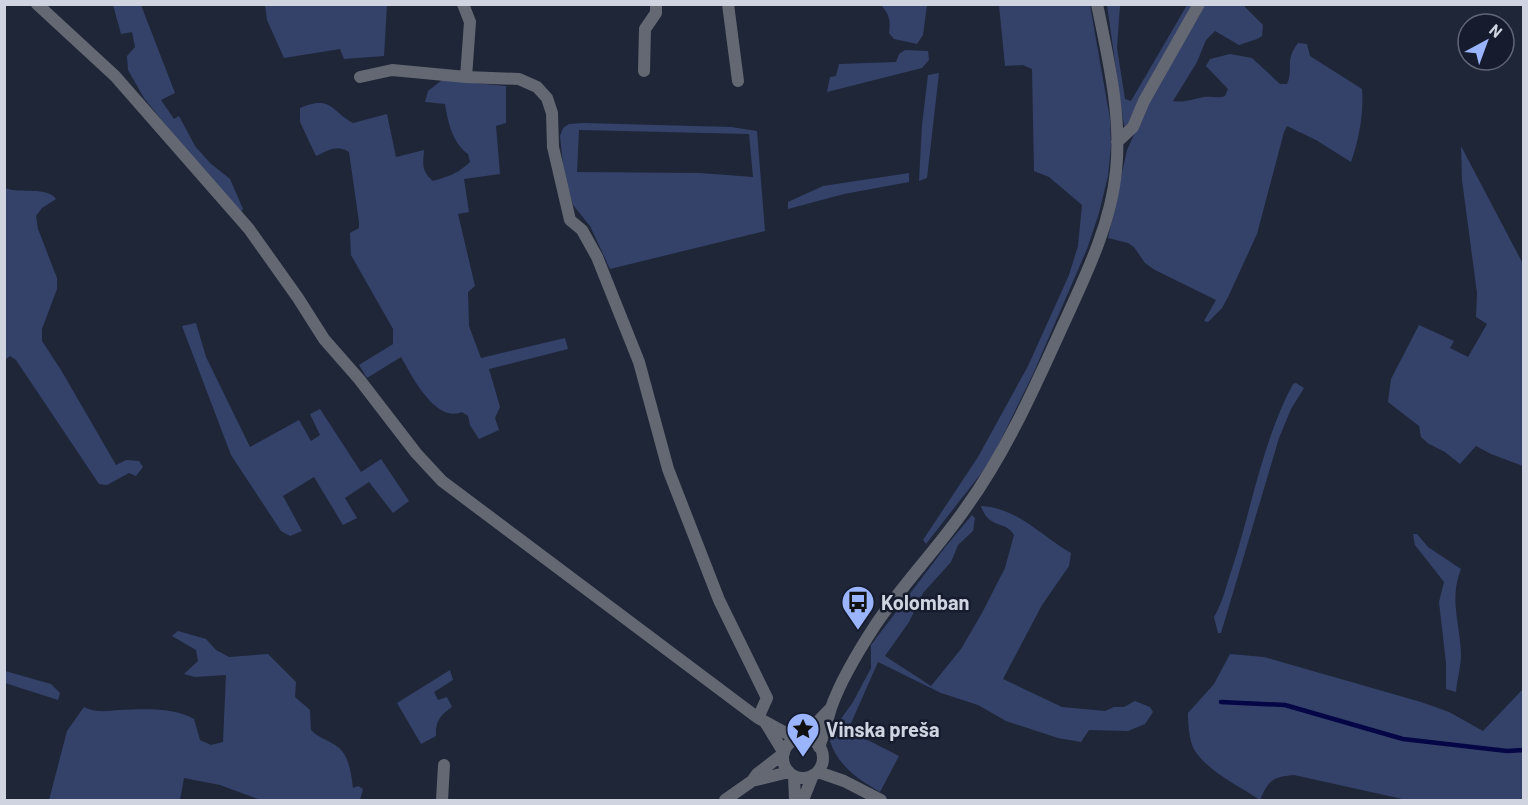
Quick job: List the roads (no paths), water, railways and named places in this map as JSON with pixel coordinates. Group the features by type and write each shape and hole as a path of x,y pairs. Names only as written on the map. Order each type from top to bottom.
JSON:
{"street":[{"path":"37,4 115,76 249,229 324,339 359,379 416,453 442,481 761,720 799,739 812,740 819,747"},
{"path":"463,4 470,22 466,77"},
{"path":"644,71 645,29 656,13 656,4"},
{"path":"728,4 738,81"},
{"path":"803,801 818,769 819,747 831,707 852,664 877,623 964,511 994,468 1017,423 1091,260 1105,220 1116,172 1117,142 1109,64 1097,4"},
{"path":"1117,142 1133,127 1144,101 1199,4"},
{"path":"360,77 392,70 519,79 537,87 547,98 552,113 553,147 570,220 582,230 597,256 639,362 668,469 719,600 767,698 761,720"},
{"path":"725,801 784,753 788,745 799,739 831,707"},
{"path":"761,720 784,753 784,764 791,774 795,801"},
{"path":"442,801 444,765"},
{"path":"752,781 791,774 803,778 818,769"},
{"path":"818,769 881,801"}],"waterway":[{"path":"1221,702 1285,705 1403,739 1507,751 1524,750"}],"place":[{"name":"Kolomban","path":"858,631"},
{"name":"Vinska preša","path":"803,758"}]}
